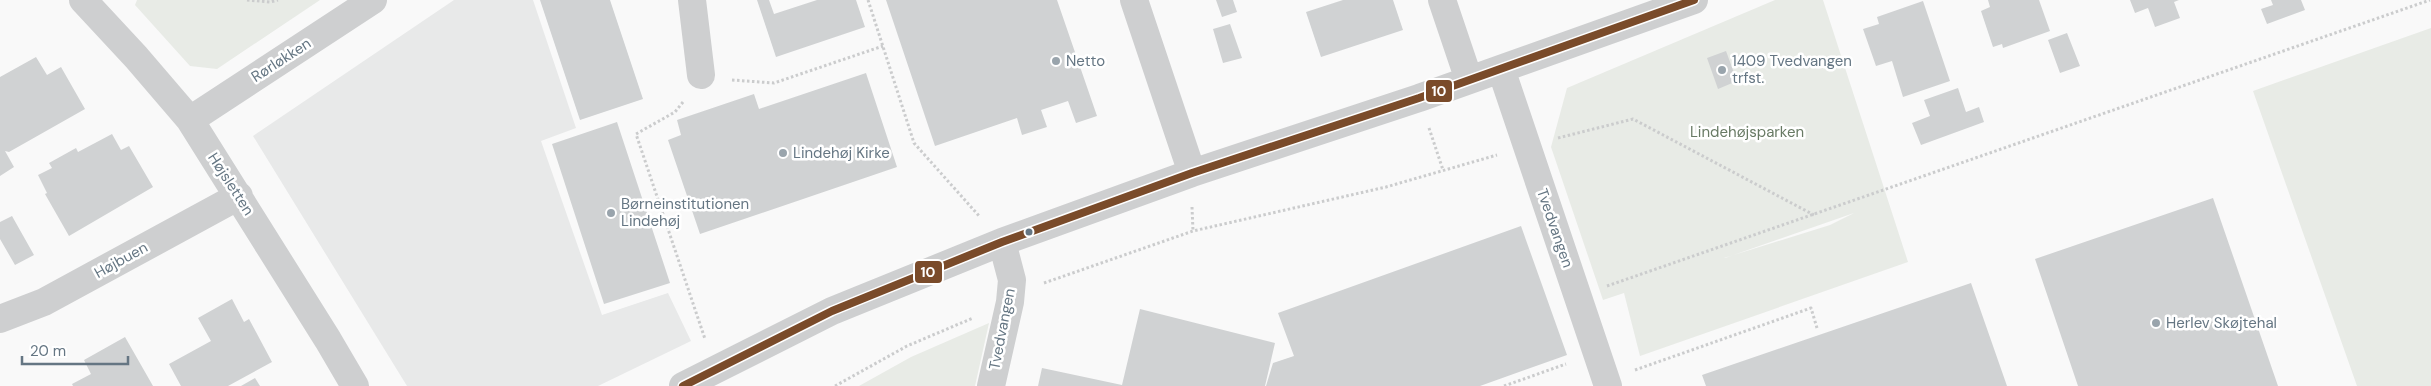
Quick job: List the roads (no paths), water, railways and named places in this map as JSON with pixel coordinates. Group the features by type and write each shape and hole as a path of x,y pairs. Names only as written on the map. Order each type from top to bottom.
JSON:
{"street":[{"name":"Højsletten","path":"83,0 136,57 190,120 239,196 355,386"},
{"name":"Rørløkken","path":"190,120 373,0"},
{"path":"692,0 702,75"},
{"path":"1134,0 1192,173"},
{"path":"1442,0 1469,80"},
{"path":"682,386 832,311 1002,242 1192,173 1419,98 1694,0"},
{"name":"Tvedvangen","path":"1501,69 1607,383"},
{"name":"Højbuen","path":"0,319 44,302 239,196"},
{"name":"Tvedvangen","path":"991,386 1010,302 1012,280 1002,242"}],"place":[{"name":"Netto","path":"1056,61"},
{"name":"1409 Tvedvangen trfst.","path":"1722,70"},
{"name":"Lindehøj Kirke","path":"783,153"},
{"name":"Børneinstitutionen Lindehøj","path":"611,213"},
{"name":"Herlev Skøjtehal","path":"2156,323"}],"park label":[{"name":"Lindehøjsparken","path":"1747,132"}]}
